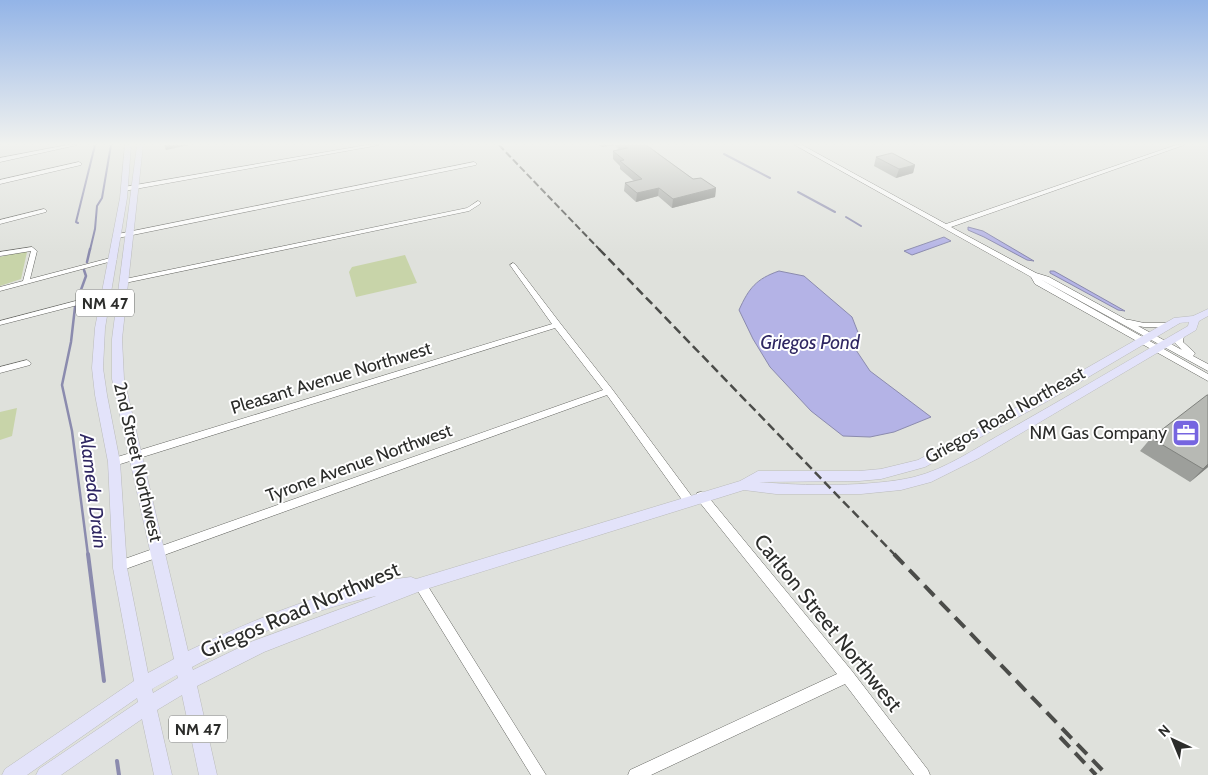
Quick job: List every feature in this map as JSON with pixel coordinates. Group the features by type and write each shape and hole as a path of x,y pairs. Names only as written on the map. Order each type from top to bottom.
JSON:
{"main road":[{"name":"2nd Street Northwest","path":"125,181 118,236 106,295 98,355 103,409 114,462 120,566 163,775"},
{"name":"2nd Street Northwest","path":"136,181 116,348 118,379 134,455 184,662 208,775"},
{"path":"1195,319 1208,312"},
{"name":"Griegos Road Northeast","path":"744,485 764,489 855,489 885,487 926,478 967,458 1056,409 1192,328 1195,319 1178,320 1042,399 920,464 881,474 812,475"},
{"name":"Griegos Road Northwest","path":"45,775 148,706 188,682 253,650 384,601 420,584 744,485 758,476 812,475"},
{"name":"Griegos Road Northwest","path":"11,775 143,685 184,662 240,635 332,600 382,587 420,584"}],"street":[{"path":"124,189 164,181"},
{"path":"118,236 388,181"},
{"path":"863,181 1033,275 1046,279 1118,319 1145,339"},
{"path":"945,227 1077,181"},
{"path":"125,281 469,208 478,203"},
{"path":"0,222 44,211"},
{"path":"0,254 32,248 34,251 26,282"},
{"path":"0,288 114,259"},
{"name":"Carlton Street Northwest","path":"512,265 557,325 695,499 847,676 923,775"},
{"path":"1033,275 1038,282 1160,347 1208,368"},
{"path":"0,323 106,295"},
{"path":"1118,319 1144,325 1170,325"},
{"name":"Pleasant Avenue Northwest","path":"114,462 557,325"},
{"path":"1180,335 1179,343 1186,351 1208,364"},
{"path":"1160,347 1208,378"},
{"path":"0,370 27,363"},
{"name":"Tyrone Avenue Northwest","path":"120,566 609,391"},
{"path":"420,584 538,775"},
{"path":"635,775 847,676"}],"green space":[{"path":"24,251 27,252 21,279 0,286 0,257"},
{"path":"405,255 417,283 356,297 349,272 352,267"},
{"path":"17,408 12,436 0,440 0,412"}],"water":[{"path":"968,227 983,231 1034,261 1027,260 968,230"},
{"path":"944,237 951,241 912,255 904,251"},
{"name":"Griegos Pond","path":"779,271 804,276 852,317 859,335 856,350 870,371 931,417 894,432 870,437 843,436 811,411 770,367 753,339 739,310 754,285 764,277"},
{"path":"1050,271 1054,271 1125,311 1118,310 1050,273"}],"building":[{"path":"633,181 706,181 716,188 673,199 659,188 637,193 625,183"},
{"name":"NM Gas Company","path":"1207,395 1208,464 1203,469 1151,438"}],"waterway":[{"path":"78,223 76,222 86,181"},
{"name":"Alameda Drain","path":"90,250 95,229 97,206 102,198 105,181"},
{"path":"798,192 835,212"},
{"path":"846,217 861,226"},
{"name":"Alameda Drain","path":"87,262 90,249"},
{"name":"Alameda Drain","path":"78,298 86,276 84,270"},
{"name":"Alameda Drain","path":"75,307 71,342 62,385 72,431 88,555"},
{"name":"Alameda Drain","path":"88,554 104,681"},
{"name":"Alameda Drain","path":"117,761 119,775"}],"railway":[{"path":"534,181 600,250"},
{"path":"599,249 895,555"},
{"path":"894,554 1107,775"},
{"path":"1060,737 1096,775"}],"place":[{"name":"NM Gas Company","path":"1186,433"}]}
